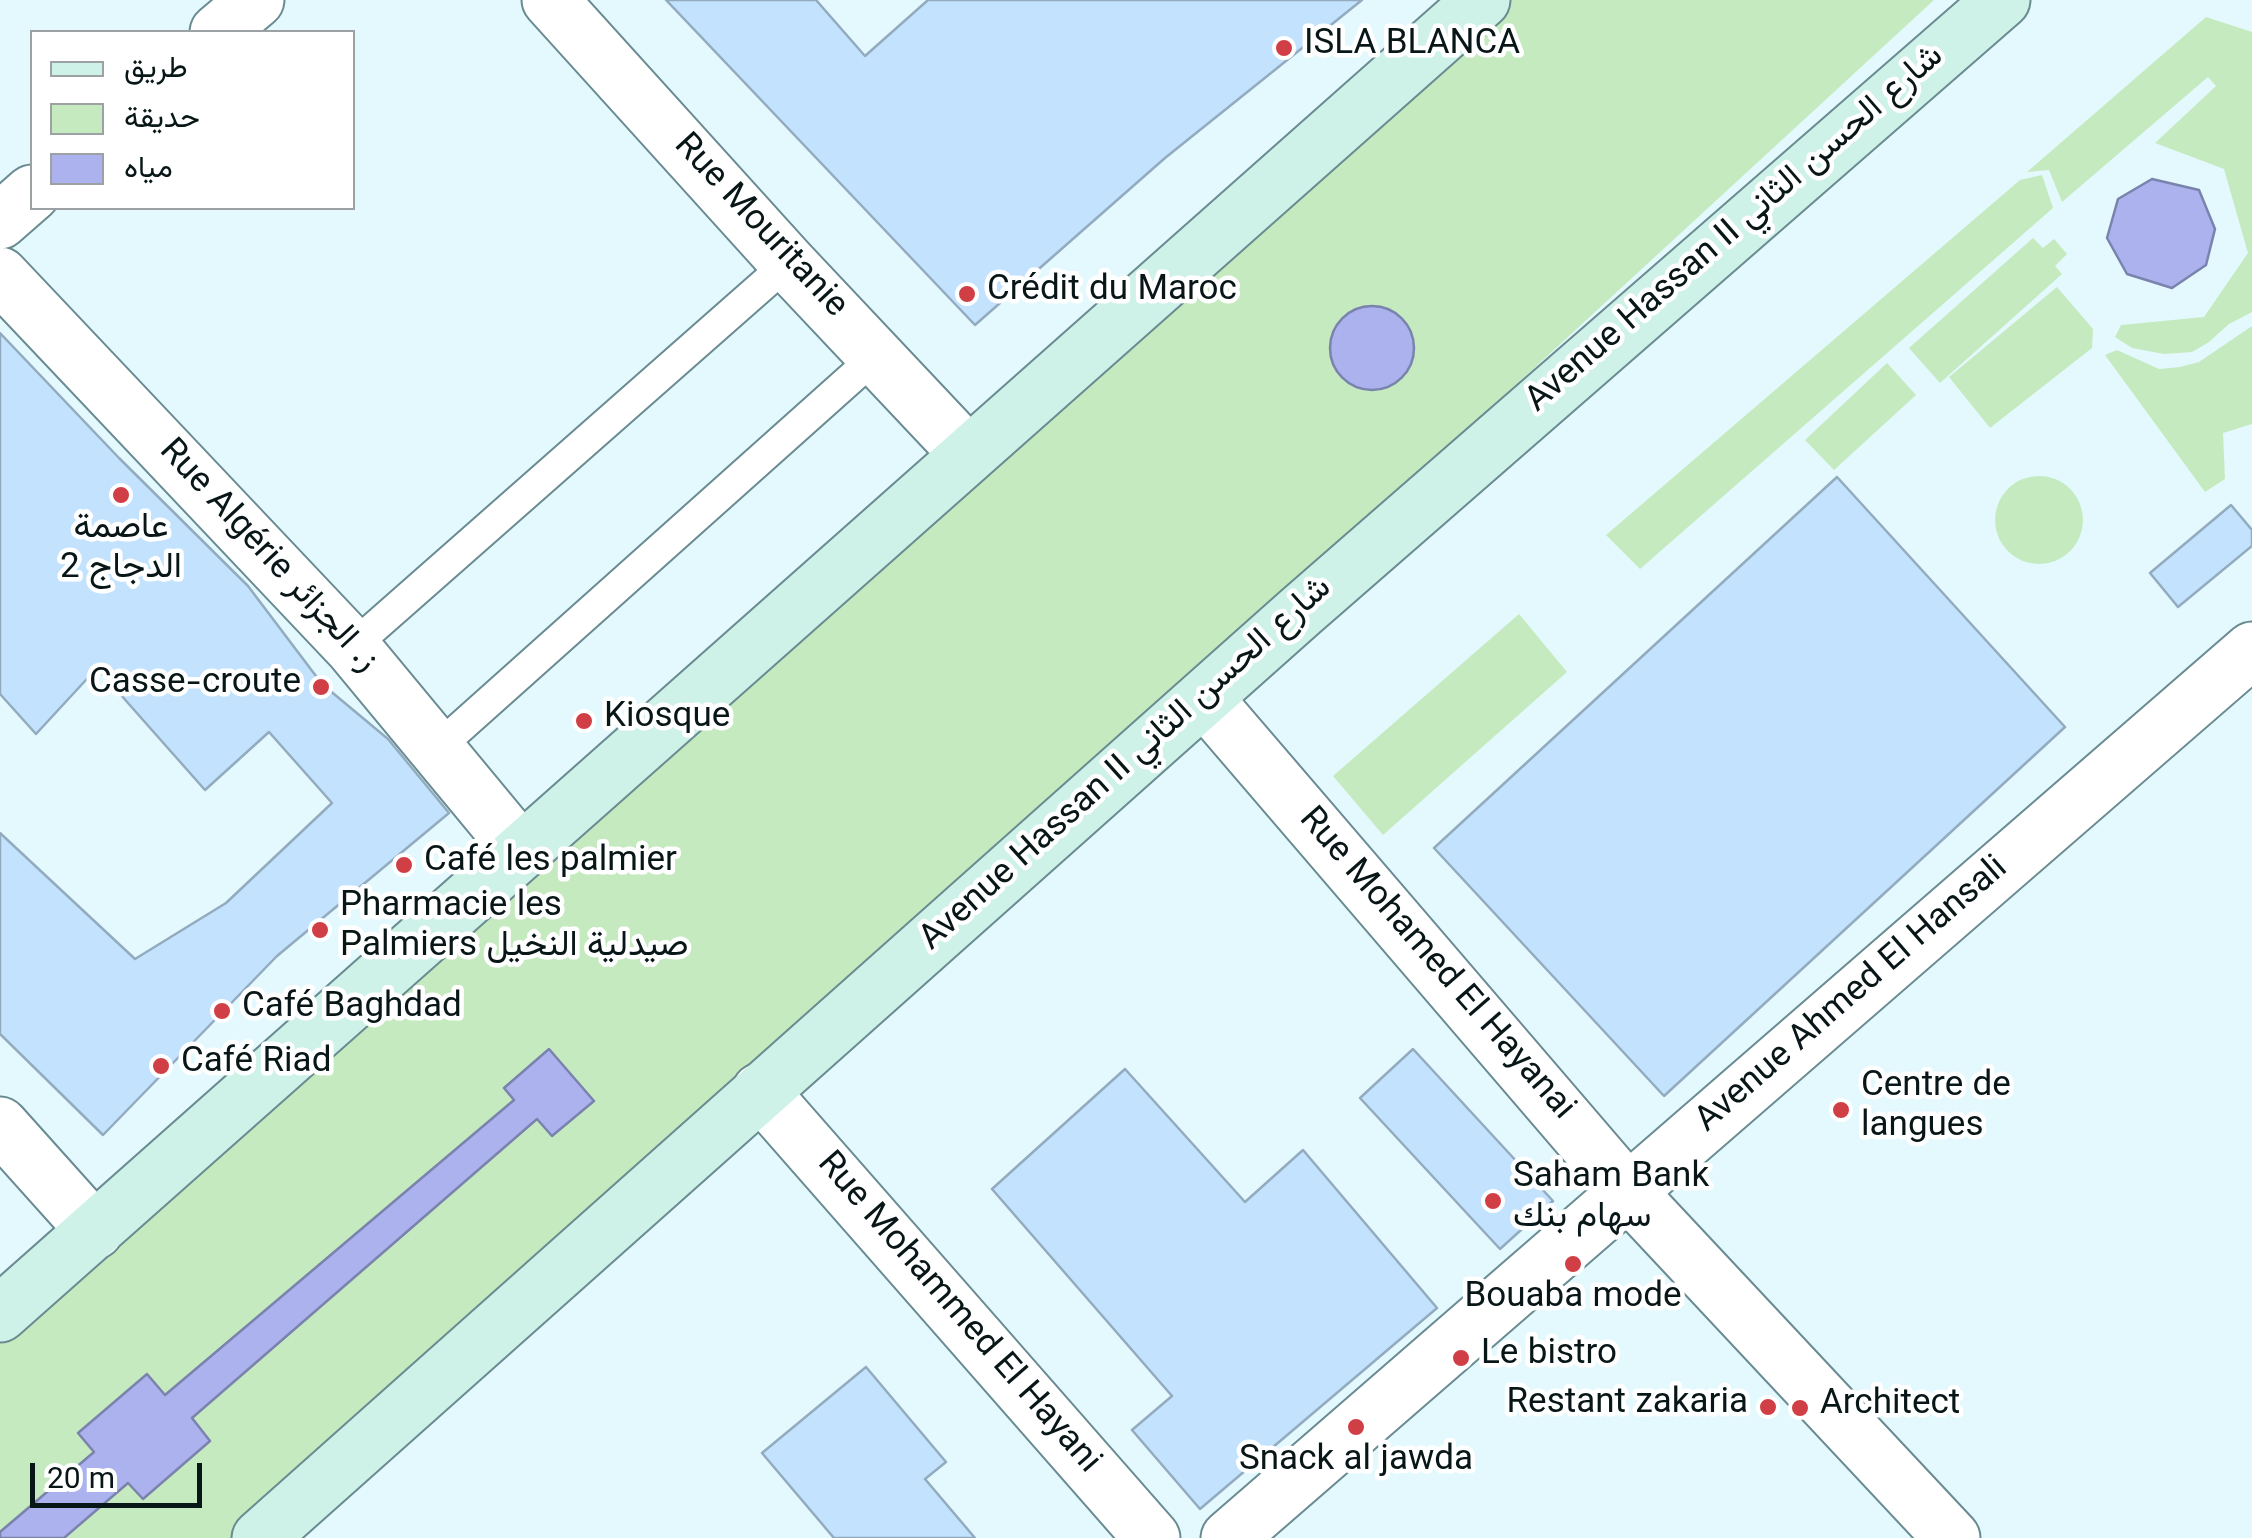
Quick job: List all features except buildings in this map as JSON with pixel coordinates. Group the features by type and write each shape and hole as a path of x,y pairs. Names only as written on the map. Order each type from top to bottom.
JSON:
{"main road":[{"path":"0,1314 1482,0"},
{"name":"Avenue Hassan II شارع الحسن الثاني","path":"260,1538 1205,698 2002,0"}],"street":[{"path":"220,30 256,0"},
{"name":"Rue Mouritanie","path":"550,0 788,263 968,454"},
{"path":"0,221 30,195"},
{"name":"Rue Algérie ز. الجزائر","path":"0,275 352,647 521,850"},
{"name":"Avenue Ahmed El Hansali","path":"1228,1538 2252,650"},
{"name":"Rue Mohamed El Hayanai","path":"1205,698 1629,1193 1952,1538"},
{"name":"Rue Mohammed El Hayani","path":"760,1092 1152,1538"},
{"path":"0,1125 95,1231"}],"lane":[{"path":"352,647 788,263"},
{"path":"435,750 876,356"}],"green space":[{"path":"1489,0 1934,0 413,1400 257,1538 0,1538 0,1320"},
{"path":"2206,17 2252,32 2252,312 2192,352 2164,354 2132,348 2115,337 2121,325 2204,317 2248,253 2224,169 2155,143 2216,86 2208,77 2062,202 2049,170 2027,172"},
{"path":"2042,175 2053,208 1640,569 1606,535 2020,180"},
{"path":"2033,238 2043,248 2054,239 2067,254 2055,266 2062,274 1940,383 1909,348"},
{"path":"2057,287 2093,329 2092,348 1990,428 1949,377"},
{"path":"2252,326 2252,424 2223,433 2225,479 2205,492 2105,355 2117,350 2159,369 2180,367 2199,362"},
{"path":"1887,363 1916,395 1834,470 1805,440"},
{"path":"2039,476 2056,479 2070,489 2080,503 2080,537 2070,551 2056,561 2039,564 2022,561 2008,551 1998,537 1995,520 1998,503 2008,489 2022,479"},
{"path":"1519,614 1567,672 1383,835 1333,776"}],"water":[{"path":"2152,179 2199,190 2215,229 2206,265 2172,288 2127,274 2107,238 2118,199"},
{"path":"1372,306 1388,309 1402,318 1411,332 1411,364 1402,378 1388,387 1372,390 1356,387 1342,378 1333,364 1330,348 1333,332 1342,318 1356,309"},
{"path":"549,1049 594,1101 552,1136 537,1119 192,1418 210,1441 143,1499 128,1483 64,1538 0,1538 0,1532 94,1452 78,1433 147,1374 165,1395 514,1100 504,1088"}],"place":[{"name":"ISLA BLANCA","path":"1284,48"},
{"name":"Crédit du Maroc","path":"967,294"},
{"name":"عاصمة الدجاج 2","path":"121,495"},
{"name":"Casse-croute","path":"321,687"},
{"name":"Kiosque","path":"584,721"},
{"name":"Café les palmier","path":"404,865"},
{"name":"Pharmacie les Palmiers صيدلية النخيل","path":"320,930"},
{"name":"Café Baghdad","path":"222,1011"},
{"name":"Café Riad","path":"161,1066"},
{"name":"Centre de langues","path":"1841,1110"},
{"name":"Saham Bank سهام بنك","path":"1493,1201"},
{"name":"Bouaba mode","path":"1573,1264"},
{"name":"Le bistro","path":"1461,1358"},
{"name":"Restant zakaria","path":"1768,1407"},
{"name":"Architect","path":"1800,1408"},
{"name":"Snack al jawda","path":"1356,1427"}]}
